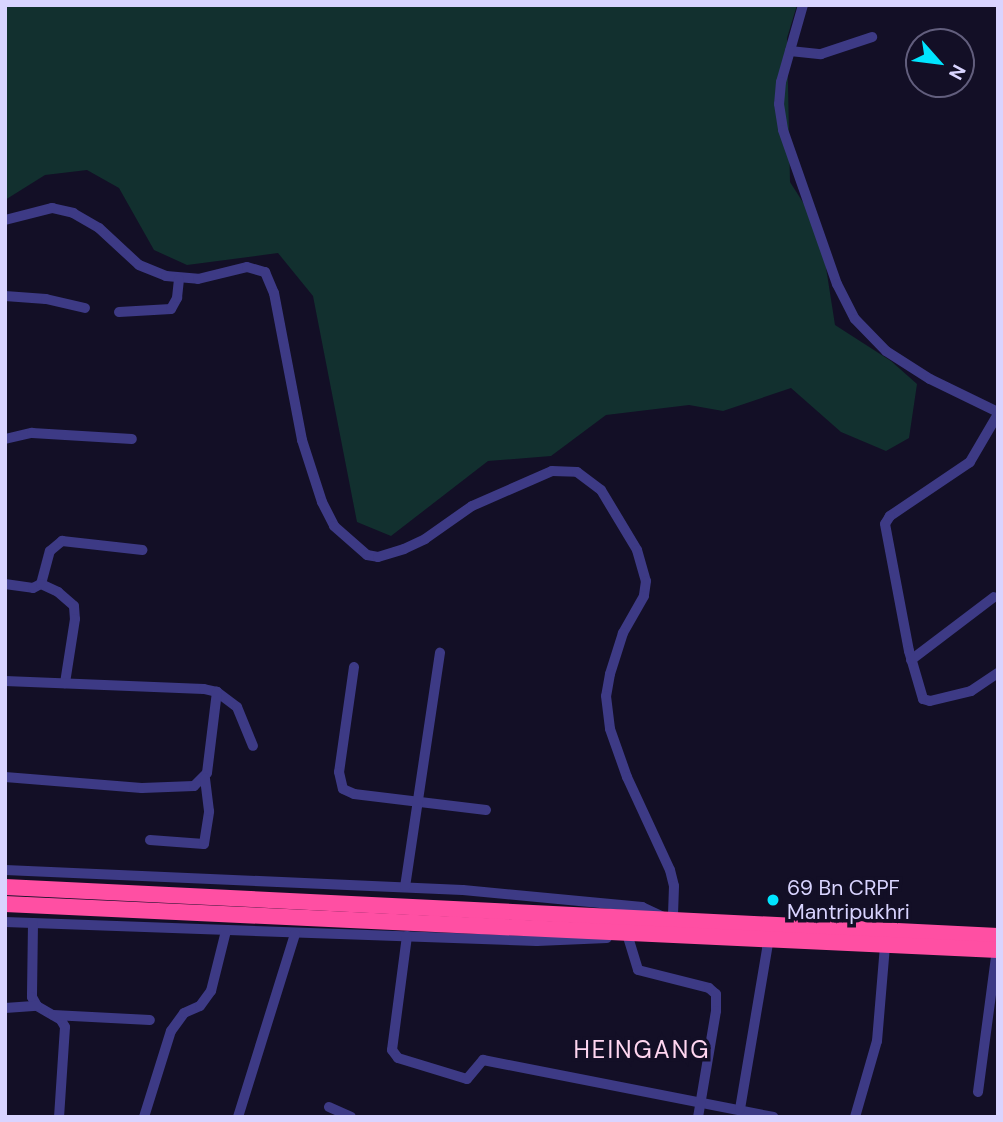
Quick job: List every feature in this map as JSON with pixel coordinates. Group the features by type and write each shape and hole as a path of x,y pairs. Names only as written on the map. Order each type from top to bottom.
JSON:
{"highway":[{"path":"5,887 997,940"},
{"path":"5,904 672,924 769,938 885,945 997,940"}],"street":[{"path":"803,5 779,104 783,130 837,284 855,319 886,351 909,368 998,413 970,462 886,520 911,660 921,696 928,701 971,691 998,673"},
{"path":"790,51 821,54 872,37"},
{"path":"5,220 52,208 73,213 99,229 139,265 179,279 211,276 247,267 259,269 269,278 302,440 322,502 334,526 367,555 389,555 415,544 472,506 552,471 577,472 601,490 637,550 646,580 644,596 623,633 606,696 610,729 627,777 670,870 674,886 672,924"},
{"path":"119,312 171,309 177,298 179,279"},
{"path":"5,296 46,299 85,308"},
{"path":"5,439 33,433 132,439"},
{"path":"41,584 50,551 62,541 142,550"},
{"path":"5,584 33,587 41,584 74,606 75,619 65,683"},
{"path":"911,660 994,597"},
{"path":"405,887 440,653"},
{"path":"354,667 340,783 354,794 486,810"},
{"path":"5,681 159,685 217,692 237,707 253,746"},
{"path":"150,840 204,844 209,811 205,778 217,692"},
{"path":"5,777 142,788 185,788 194,786 205,778"},
{"path":"5,870 405,887 642,907 672,924"},
{"path":"5,922 226,932 537,941 628,937 672,924"},
{"path":"33,923 32,988 37,1006"},
{"path":"144,1117 171,1031 184,1013 200,1006 211,991 226,932"},
{"path":"238,1117 295,933"},
{"path":"407,936 392,1050 398,1058 467,1079 484,1060 773,1117"},
{"path":"628,937 638,970 709,988 716,994 716,1011 698,1117"},
{"path":"740,1109 769,938"},
{"path":"978,1092 997,940"},
{"path":"855,1117 877,1041 885,945"},
{"path":"5,1008 37,1006 53,1015 65,1027 59,1117"},
{"path":"53,1015 150,1020"},
{"path":"329,1107 351,1117"}],"green space":[{"path":"5,5 797,5 787,38 790,182 820,229 835,325 891,361 917,384 909,438 886,451 841,432 791,388 723,411 689,405 606,415 551,456 488,461 391,536 357,522 313,296 278,253 187,265 154,250 119,188 87,170 45,175 5,200"}],"place":[{"name":"69 Bn CRPF Mantripukhri","path":"773,900"}],"district":[{"name":"HEINGANG","path":"642,1050"}]}
